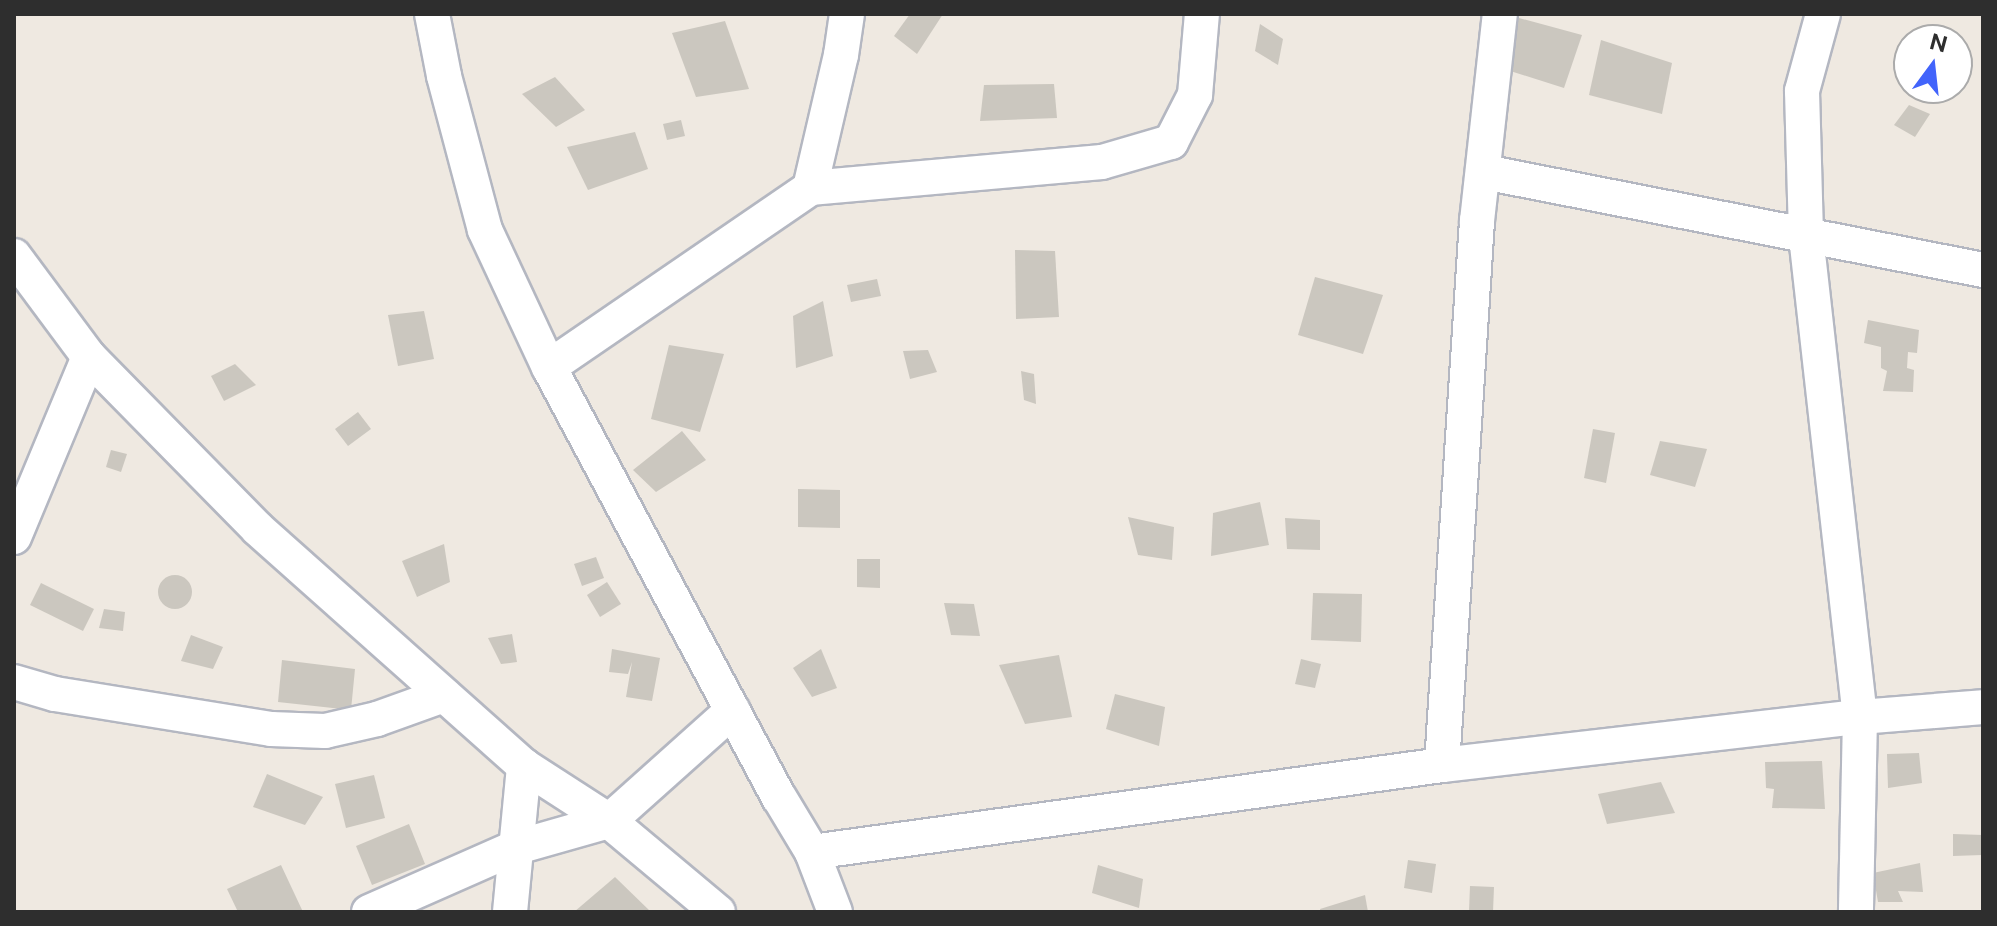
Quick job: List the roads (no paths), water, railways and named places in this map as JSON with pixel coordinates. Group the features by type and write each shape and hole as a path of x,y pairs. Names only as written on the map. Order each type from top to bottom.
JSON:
{"street":[{"path":"432,14 444,76 485,230 549,367 812,852 835,912"},
{"path":"810,188 841,55 847,14"},
{"path":"549,367 810,188 1102,162 1171,142 1195,95 1202,14"},
{"path":"1442,765 1477,221 1500,14"},
{"path":"1823,14 1802,91 1806,236 1860,717 1856,912"},
{"path":"1484,172 1983,270"},
{"path":"14,256 89,357 258,529 524,766 609,821 718,912"},
{"path":"14,537 89,357"},
{"path":"14,682 70,697 271,729 312,731 377,719 444,695"},
{"path":"812,852 1442,765 1860,717 1983,707"},
{"path":"369,912 514,848 609,821 733,710"},
{"path":"510,912 524,766"}]}
